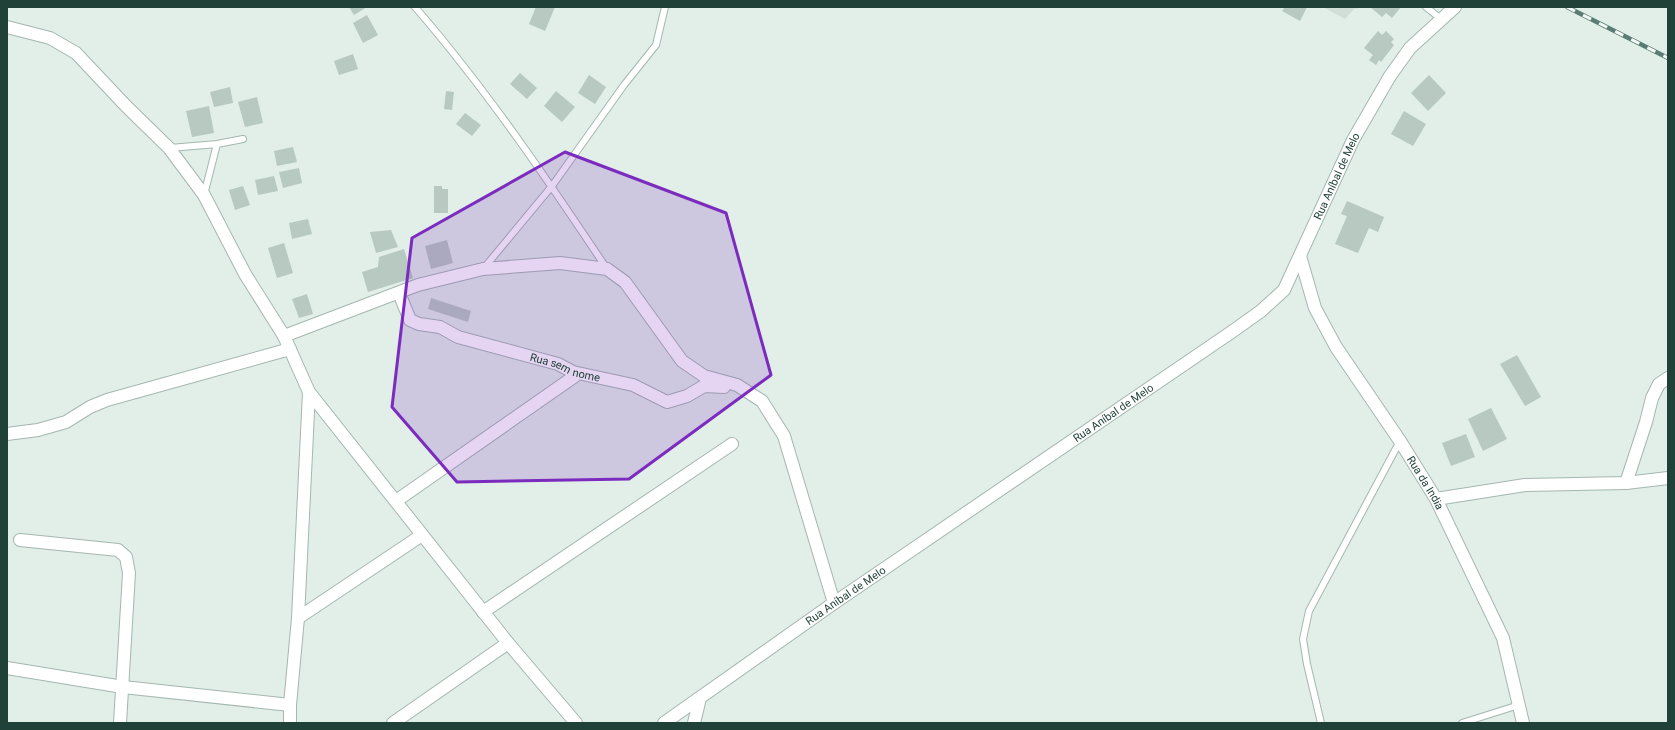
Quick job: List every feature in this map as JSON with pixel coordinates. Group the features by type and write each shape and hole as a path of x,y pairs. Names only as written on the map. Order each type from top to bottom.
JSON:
{"street":[{"name":"Rua Aníbal de Melo","path":"664,723 834,603 1261,311 1284,290 1353,140 1390,76 1410,48 1455,7"},
{"path":"7,27 50,38 76,53 126,106 169,148 204,195 245,274 284,336 310,392 483,612 576,723"},
{"name":"Rua da India","path":"1300,256 1315,308 1336,347 1400,440 1436,499 1503,638 1523,723"},
{"path":"284,336 418,285 483,269 560,263 607,269 624,282 682,361 704,376 737,385 762,401 784,436 834,603"},
{"name":"Rua sem nome","path":"401,298 410,320 419,324 440,327 458,337 558,364 573,372 633,385 667,402 687,396 704,386 741,388"},
{"path":"7,434 38,430 66,422 90,407 107,400 290,349"},
{"path":"396,501 575,376"},
{"path":"1626,483 1646,422 1652,398 1659,384 1668,378"},
{"path":"290,723 290,705 298,618 310,392"},
{"path":"483,612 732,444"},
{"path":"1436,499 1525,485 1626,483 1668,478"},
{"path":"298,618 422,535"},
{"path":"20,540 118,550 126,557 129,573 120,723"},
{"path":"393,723 508,643"},
{"path":"7,668 123,687 290,705"},
{"path":"694,723 700,698"}],"lane":[{"path":"415,7 449,47 552,186 607,269"},
{"path":"483,269 552,186 624,85 656,45 665,7"},
{"path":"1426,7 1441,19"},
{"path":"169,148 216,144 243,139"},
{"path":"204,195 216,144"},
{"path":"1321,723 1307,664 1303,639 1309,611 1400,440"},
{"path":"1462,723 1519,705"}],"highlighted area":[{"path":"565,152 726,213 771,375 629,479 457,482 392,407 412,238"}],"shaded area":[{"path":"1323,7 1359,7 1357,9 1355,8 1345,19"}],"building":[{"path":"349,7 367,7 354,15"},
{"path":"536,7 555,7 545,31 529,24"},
{"path":"1285,7 1307,7 1300,21 1282,11"},
{"path":"1370,7 1401,7 1392,18 1386,13 1382,17"},
{"path":"367,15 378,35 363,43 353,23"},
{"path":"1378,31 1382,35 1386,31 1394,39 1391,42 1394,45 1381,62 1379,60 1376,65 1369,60 1373,55 1364,48"},
{"path":"353,54 358,69 339,75 334,61"},
{"path":"520,73 537,88 527,99 510,84"},
{"path":"589,75 606,87 595,104 578,93"},
{"path":"1429,75 1446,93 1428,111 1411,93"},
{"path":"230,87 233,103 214,107 210,92"},
{"path":"446,91 454,92 452,110 444,109"},
{"path":"556,91 575,107 562,122 544,106"},
{"path":"257,97 263,123 245,127 238,102"},
{"path":"209,106 214,133 192,137 186,111"},
{"path":"1404,111 1426,124 1413,146 1391,134"},
{"path":"465,113 481,125 472,136 456,124"},
{"path":"293,147 297,162 277,166 274,151"},
{"path":"299,168 302,183 283,188 279,172"},
{"path":"274,176 278,191 258,195 255,180"},
{"path":"243,186 250,205 235,210 229,190"},
{"path":"434,186 442,186 442,189 448,189 448,213 434,213"},
{"path":"1347,201 1384,217 1378,232 1369,228 1358,253 1335,244 1347,216 1341,214"},
{"path":"308,219 312,234 292,239 289,223"},
{"path":"391,230 398,247 376,253 370,232"},
{"path":"447,240 453,263 431,269 425,246"},
{"path":"284,243 293,273 277,278 268,248"},
{"path":"404,249 413,278 368,292 362,272 378,267 379,257"},
{"path":"307,294 313,314 299,318 292,299"},
{"path":"431,298 471,311 468,322 428,309"},
{"path":"1517,355 1541,397 1525,406 1500,364"},
{"path":"1491,408 1507,439 1483,451 1468,419"},
{"path":"1466,434 1475,457 1451,466 1442,443"}],"railway":[{"path":"1567,7 1668,58"}]}
